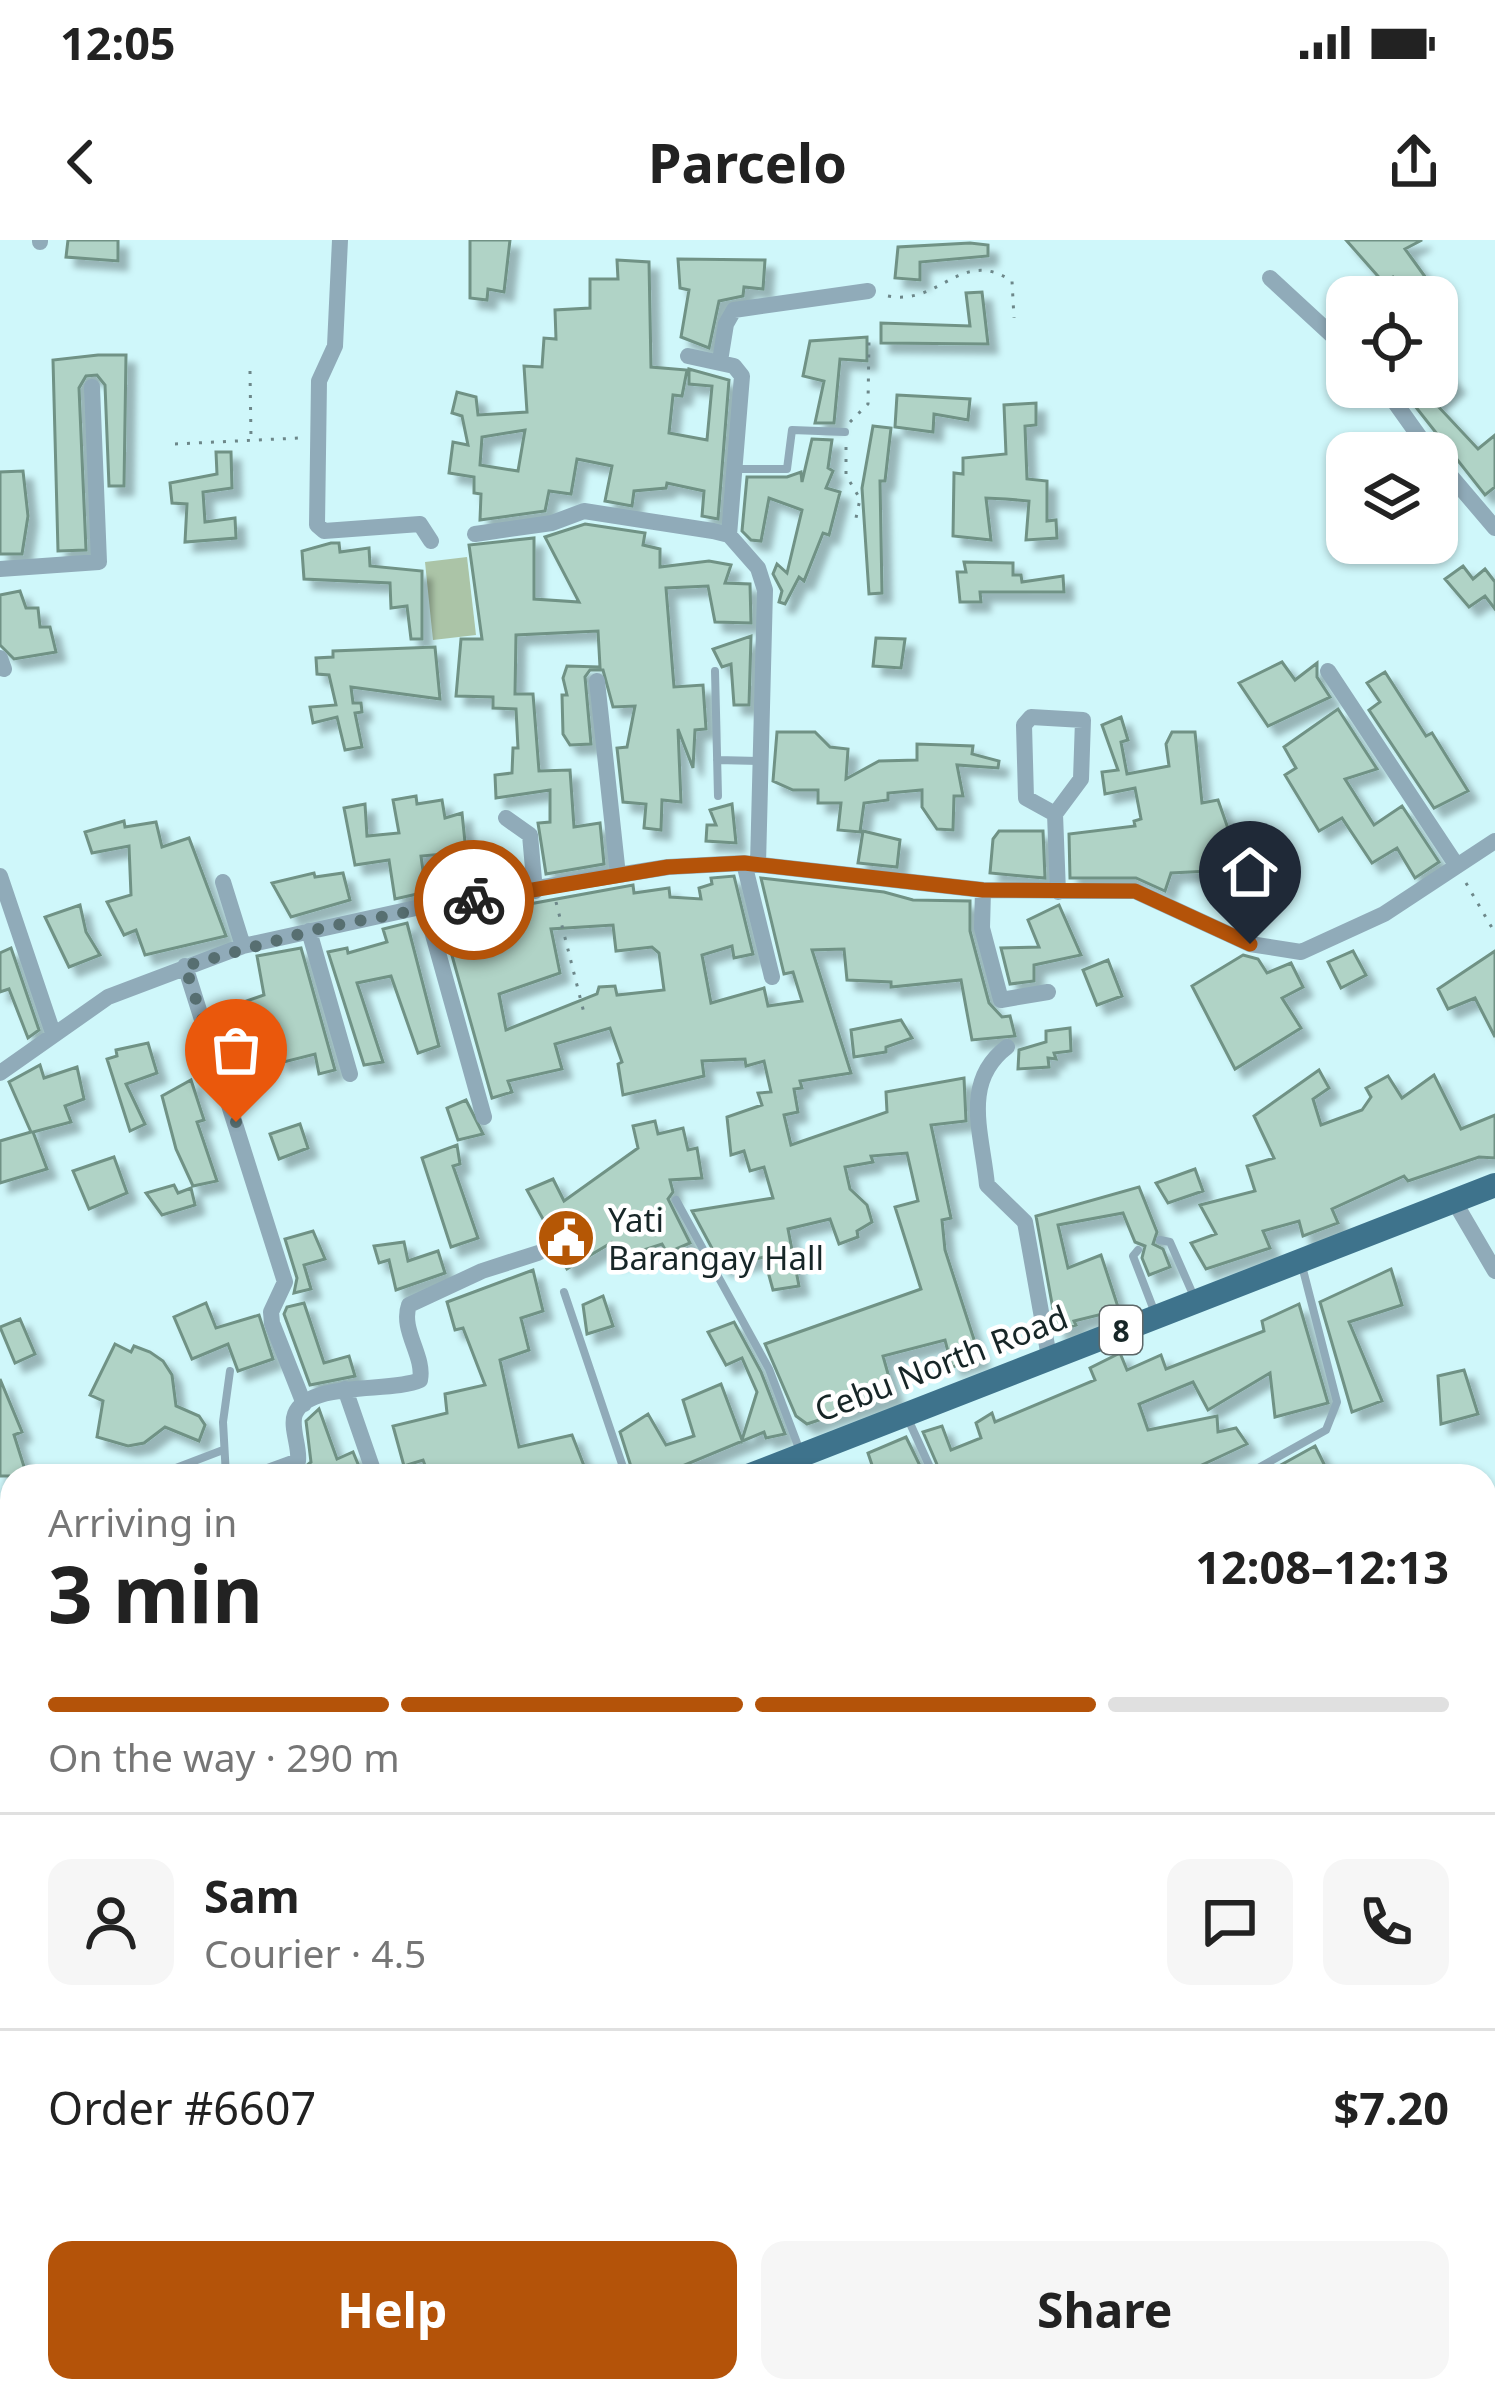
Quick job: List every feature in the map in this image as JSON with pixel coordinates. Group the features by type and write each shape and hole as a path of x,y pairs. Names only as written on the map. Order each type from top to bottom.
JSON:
{"main road":[{"name":"Cebu North Road","path":"786,1464 904,1412 1495,1185"}],"street":[{"path":"340,240 335,346 319,382 320,530 405,522 420,524 431,541"},
{"path":"1270,278 1326,330"},
{"path":"720,362 726,324 742,307 868,291"},
{"path":"688,356 720,362 742,376 729,536"},
{"path":"0,568 99,562 92,387"},
{"path":"1458,485 1495,528"},
{"path":"475,534 552,524 584,511 729,536 758,568 765,590 760,761 751,864 772,977"},
{"path":"1328,671 1457,866"},
{"path":"597,681 618,875"},
{"path":"1054,814 1026,798 1024,724 1031,717 1083,720 1081,779 1054,814 1058,892"},
{"path":"506,818 530,835 544,890"},
{"path":"0,1072 108,997 244,946 425,906 618,875 751,864 983,890 1135,891 1250,944 1301,952 1384,914 1495,841"},
{"path":"0,876 53,1033"},
{"path":"223,882 244,946"},
{"path":"983,890 982,928 1001,1000 1048,992"},
{"path":"425,906 484,1117"},
{"path":"309,932 350,1074"},
{"path":"185,966 285,1282 271,1312 272,1323 304,1404"},
{"path":"1007,1047 988,1061 977,1081 987,1185 1025,1222 1049,1357"},
{"path":"1454,1201 1495,1271"},
{"path":"290,1464 298,1461 294,1420 304,1404 345,1389 420,1380 421,1366 404,1313 409,1305 538,1252"},
{"path":"345,1389 370,1464"}],"lane":[{"path":"736,469 788,470 792,430 845,432"},
{"path":"715,671 718,796"},
{"path":"717,760 760,761"},
{"path":"676,1199 769,1369 786,1464"},
{"path":"1160,1240 1170,1241 1195,1301"},
{"path":"1138,1250 1133,1256 1156,1316"},
{"path":"1265,1464 1326,1430 1337,1402 1300,1260"},
{"path":"563,1292 622,1464"},
{"path":"225,1464 230,1371"},
{"path":"904,1412 928,1464"},
{"path":"186,1464 223,1450"}],"path":[{"path":"868,291 896,298 922,294 965,270 983,269 1012,281 1014,319"},
{"path":"856,518 860,499 846,475 845,432 868,404 869,340"},
{"path":"250,371 251,441"},
{"path":"175,444 318,437"},
{"path":"1457,866 1495,933"},
{"path":"544,890 585,1017"}],"green space":[{"path":"467,557 476,635 433,640 425,562"}],"building":[{"path":"68,240 118,240 118,261 66,257"},
{"path":"470,240 510,240 504,292 488,289 487,300 470,298"},
{"path":"1346,240 1422,240 1405,249 1425,276 1378,276"},
{"path":"988,245 988,256 920,262 920,280 895,278 898,247"},
{"path":"678,259 765,260 763,289 744,287 743,296 719,301 709,348 681,337 689,290 680,288"},
{"path":"617,260 649,262 651,367 687,370 682,396 673,395 669,433 707,440 712,386 689,384 689,369 729,380 718,519 702,516 704,491 667,483 666,488 634,491 632,506 605,501 612,466 577,459 571,494 549,491 545,511 480,520 481,494 474,493 474,477 449,473 453,442 468,445 462,416 452,413 457,392 476,397 478,415 527,412 524,366 542,367 544,338 556,339 555,310 590,308 590,279 618,279","holes":["525,430 518,471 480,465 482,437"]},
{"path":"982,292 988,344 881,343 881,323 970,326 966,293"},
{"path":"867,337 867,361 840,359 834,423 815,423 824,381 803,376 810,341"},
{"path":"126,355 124,486 109,486 105,385 97,375 86,376 79,388 86,550 58,551 53,360"},
{"path":"897,395 970,399 968,420 934,414 933,432 895,427"},
{"path":"1036,403 1036,425 1025,426 1027,479 1047,481 1047,521 1056,520 1057,538 1026,540 1029,501 986,498 991,540 953,536 954,473 963,474 963,458 1006,454 1004,405"},
{"path":"1417,408 1440,408 1478,449 1495,435 1495,487 1485,495 1458,461 1458,432 1435,432"},
{"path":"873,426 891,428 885,481 880,481 882,593 869,594 862,488"},
{"path":"812,439 832,440 828,468 833,471 826,488 840,492 829,535 823,533 804,581 799,577 785,604 779,602 782,591 773,574 777,564 787,573 802,510 769,498 761,541 751,540 742,531 747,477 787,477 801,472 802,482"},
{"path":"216,452 231,452 232,488 203,492 205,522 235,518 236,538 185,542 187,504 172,503 170,483 217,474"},
{"path":"23,471 28,516 22,554 0,554 0,472"},
{"path":"585,524 645,533 643,545 660,549 660,567 709,561 731,565 725,583 750,584 751,623 715,622 708,586 666,588 674,687 703,685 706,729 695,730 693,768 678,729 681,802 662,800 661,830 644,828 646,804 623,802 617,748 627,747 635,706 613,707 603,670 590,670 585,677 591,744 570,745 563,734 567,666 600,667 598,631 516,635 515,694 533,694 539,771 570,770 574,827 600,823 604,864 546,874 538,823 550,822 550,790 496,798 495,775 512,773 513,748 518,748 516,709 493,708 493,697 456,696 461,639 482,639 469,545 534,538 534,599 579,602 545,537"},
{"path":"339,543 340,552 369,548 370,566 422,571 422,639 411,639 407,606 391,608 390,583 304,579 302,551"},
{"path":"964,562 1013,563 1013,575 1021,575 1022,582 1063,576 1064,592 980,592 981,602 960,602 957,572 966,572"},
{"path":"1463,566 1473,579 1485,569 1495,582 1495,609 1485,596 1469,607 1445,579"},
{"path":"20,591 26,608 38,608 40,627 50,627 56,652 14,659 0,645 0,595"},
{"path":"751,636 749,705 734,705 731,664 722,667 713,649"},
{"path":"876,638 905,639 901,668 873,666"},
{"path":"435,647 440,699 351,687 353,703 361,703 362,712 355,713 362,747 345,750 337,717 313,723 310,707 336,705 329,675 317,674 316,658 333,657 333,651"},
{"path":"1282,662 1295,680 1317,663 1317,677 1330,697 1268,726 1239,683"},
{"path":"1385,672 1426,736 1432,733 1468,791 1434,808 1369,710 1380,702 1367,683"},
{"path":"1338,709 1377,769 1345,779 1374,825 1402,806 1439,862 1415,878 1397,848 1372,863 1342,818 1319,831 1285,775 1296,768 1284,747"},
{"path":"1121,717 1128,740 1121,742 1127,774 1169,766 1166,744 1172,732 1195,732 1202,803 1218,800 1231,837 1255,831 1264,857 1250,860 1258,878 1237,886 1230,870 1171,873 1165,891 1136,878 1070,878 1069,834 1135,826 1134,821 1141,819 1135,788 1105,794 1102,772 1118,770 1102,725"},
{"path":"777,732 815,732 830,747 848,749 846,779 879,761 917,760 917,744 973,746 972,754 999,761 998,768 957,765 963,796 954,796 953,830 937,829 922,807 922,790 888,793 888,800 864,803 860,832 838,830 841,803 818,803 818,790 793,790 773,781"},
{"path":"416,796 417,804 442,800 445,818 462,813 466,852 421,856 426,892 395,899 389,860 355,865 344,808 365,804 367,836 399,833 393,800"},
{"path":"732,804 736,843 706,841 707,825 716,825 710,810"},
{"path":"124,821 125,827 156,822 162,847 189,838 226,936 145,955 136,930 124,935 107,902 131,895 129,846 92,853 85,832"},
{"path":"863,831 900,840 897,867 858,863"},
{"path":"999,831 1043,831 1045,878 990,873 993,839"},
{"path":"314,873 315,877 343,873 350,900 291,917 272,883"},
{"path":"734,876 753,954 734,958 732,946 702,955 711,1003 764,988 768,1006 802,1001 793,972 784,974 761,878 884,892 913,900 970,901 970,931 989,1003 1002,1017 1010,1016 1015,1036 972,1040 961,980 891,987 891,982 847,980 844,949 812,950 851,1073 800,1081 802,1088 794,1089 798,1112 784,1115 791,1145 887,1112 886,1092 964,1078 966,1121 931,1125 951,1218 942,1220 945,1250 980,1358 952,1367 945,1340 883,1356 894,1395 807,1424 796,1416 765,1344 921,1289 895,1207 918,1201 907,1153 871,1156 873,1162 845,1167 850,1189 867,1205 872,1222 857,1231 858,1237 839,1244 830,1219 788,1229 799,1286 773,1290 764,1257 722,1267 692,1211 773,1198 764,1167 750,1171 744,1151 731,1155 727,1117 762,1105 758,1093 771,1092 764,1061 746,1066 745,1059 702,1061 704,1076 623,1095 618,1064 622,1062 610,1028 555,1044 562,1069 508,1081 512,1092 492,1098 442,920 633,885 634,893 669,888 670,897 701,899 699,888 712,884 711,878","holes":["613,925 616,951 652,947 659,953 664,990 617,995 615,986 599,987 597,994 506,1030 499,994 560,973 551,929"]},
{"path":"80,905 86,932 100,955 69,967 45,917"},
{"path":"1059,905 1081,955 1034,965 1034,981 1010,984 1001,948 1039,947 1028,920"},
{"path":"407,923 439,1046 418,1053 391,976 357,983 383,1062 364,1065 328,952 347,948 348,953 387,942 383,929"},
{"path":"11,948 39,1030 28,1038 9,989 0,992 0,953"},
{"path":"301,948 335,1070 319,1074 315,1054 280,1063 277,1047 245,1060 232,1015 238,1004 264,995 257,956"},
{"path":"1353,951 1366,975 1341,988 1328,962"},
{"path":"1495,951 1495,1037 1475,998 1448,1009 1438,989"},
{"path":"1243,955 1258,959 1267,973 1291,963 1303,987 1282,998 1301,1028 1235,1069 1192,986"},
{"path":"1108,960 1122,996 1097,1005 1083,970"},
{"path":"901,1020 912,1038 886,1047 886,1052 854,1057 851,1030"},
{"path":"1070,1028 1071,1051 1054,1053 1056,1059 1048,1058 1049,1067 1018,1069 1019,1050 1046,1042 1046,1031"},
{"path":"148,1043 157,1073 126,1084 145,1124 130,1131 107,1059 117,1056 116,1050"},
{"path":"40,1065 44,1078 77,1067 84,1099 65,1106 71,1122 33,1132 47,1169 0,1183 0,1141 31,1132 9,1082"},
{"path":"1319,1070 1329,1088 1313,1099 1321,1125 1362,1110 1371,1097 1366,1088 1388,1076 1402,1098 1434,1075 1461,1129 1495,1115 1495,1158 1479,1157 1408,1181 1404,1176 1332,1209 1338,1223 1303,1236 1299,1221 1263,1231 1270,1248 1206,1269 1191,1243 1216,1234 1200,1205 1255,1191 1247,1166 1274,1158 1254,1116"},
{"path":"191,1080 204,1120 197,1122 217,1181 193,1186 176,1149 162,1096"},
{"path":"466,1100 483,1134 458,1140 447,1108"},
{"path":"655,1121 658,1134 683,1128 688,1150 697,1148 702,1178 670,1180 673,1192 668,1199 690,1243 667,1253 662,1244 613,1260 611,1243 567,1269 558,1252 581,1243 578,1234 554,1239 527,1190 553,1179 564,1201 638,1148 633,1126"},
{"path":"300,1124 308,1148 279,1159 270,1134"},
{"path":"457,1145 460,1164 453,1166 478,1238 451,1247 422,1158"},
{"path":"114,1157 127,1193 89,1209 73,1171"},
{"path":"1195,1169 1203,1191 1168,1203 1156,1183"},
{"path":"174,1185 178,1193 191,1188 195,1205 162,1215 146,1193"},
{"path":"1139,1187 1157,1232 1153,1244 1163,1249 1170,1267 1149,1275 1142,1258 1145,1246 1135,1242 1123,1213 1058,1225 1068,1268 1101,1255 1119,1310 1074,1321 1076,1325 1057,1331 1036,1216"},
{"path":"313,1231 325,1259 304,1265 311,1289 294,1293 297,1278 285,1239"},
{"path":"404,1242 408,1261 438,1251 445,1273 396,1290 389,1260 379,1263 374,1246"},
{"path":"1391,1269 1402,1305 1349,1322 1382,1401 1352,1412 1320,1302"},
{"path":"533,1270 543,1311 521,1318 529,1350 500,1360 519,1447 572,1435 583,1464 424,1464 423,1460 403,1464 393,1426 447,1413 445,1394 485,1385 463,1328 455,1330 447,1302"},
{"path":"603,1296 613,1326 587,1334 583,1305"},
{"path":"206,1303 216,1328 259,1315 273,1359 238,1371 228,1344 192,1359 174,1317"},
{"path":"304,1303 324,1363 349,1356 355,1376 310,1385 284,1314 287,1307"},
{"path":"1299,1304 1328,1403 1275,1417 1270,1373 1208,1410 1193,1382 1139,1404 1148,1430 1217,1416 1218,1432 1236,1428 1247,1444 1204,1464 937,1464 923,1432 942,1426 951,1450 981,1438 976,1423 992,1413 995,1422 1095,1380 1090,1368 1120,1353 1127,1370 1161,1355 1166,1369 1264,1331 1262,1321"},
{"path":"20,1319 35,1354 15,1363 0,1327"},
{"path":"734,1322 761,1372 785,1434 766,1438 764,1432 687,1464 630,1464 620,1432 648,1414 666,1445 694,1436 683,1400 721,1384 742,1440 757,1392 742,1358 726,1365 708,1332"},
{"path":"115,1344 131,1352 134,1346 163,1361 172,1375 176,1406 199,1416 205,1425 199,1441 165,1427 144,1443 128,1446 97,1437 103,1401 90,1395"},
{"path":"1464,1370 1478,1414 1441,1424 1438,1376"},
{"path":"0,1379 22,1432 14,1435 23,1464 0,1464"},
{"path":"319,1409 337,1459 353,1452 358,1464 309,1464 306,1421"},
{"path":"906,1437 919,1464 872,1464 868,1453"},
{"path":"1315,1446 1324,1464 1283,1464"}],"way so far":[{"path":"236,1122 185,966 325,927 474,900"}],"place":[{"name":"Yati Barangay Hall","path":"566,1238"}],"route":[{"path":"474,900 668,867 744,863 983,890 1135,891 1159,898 1250,944"}]}
